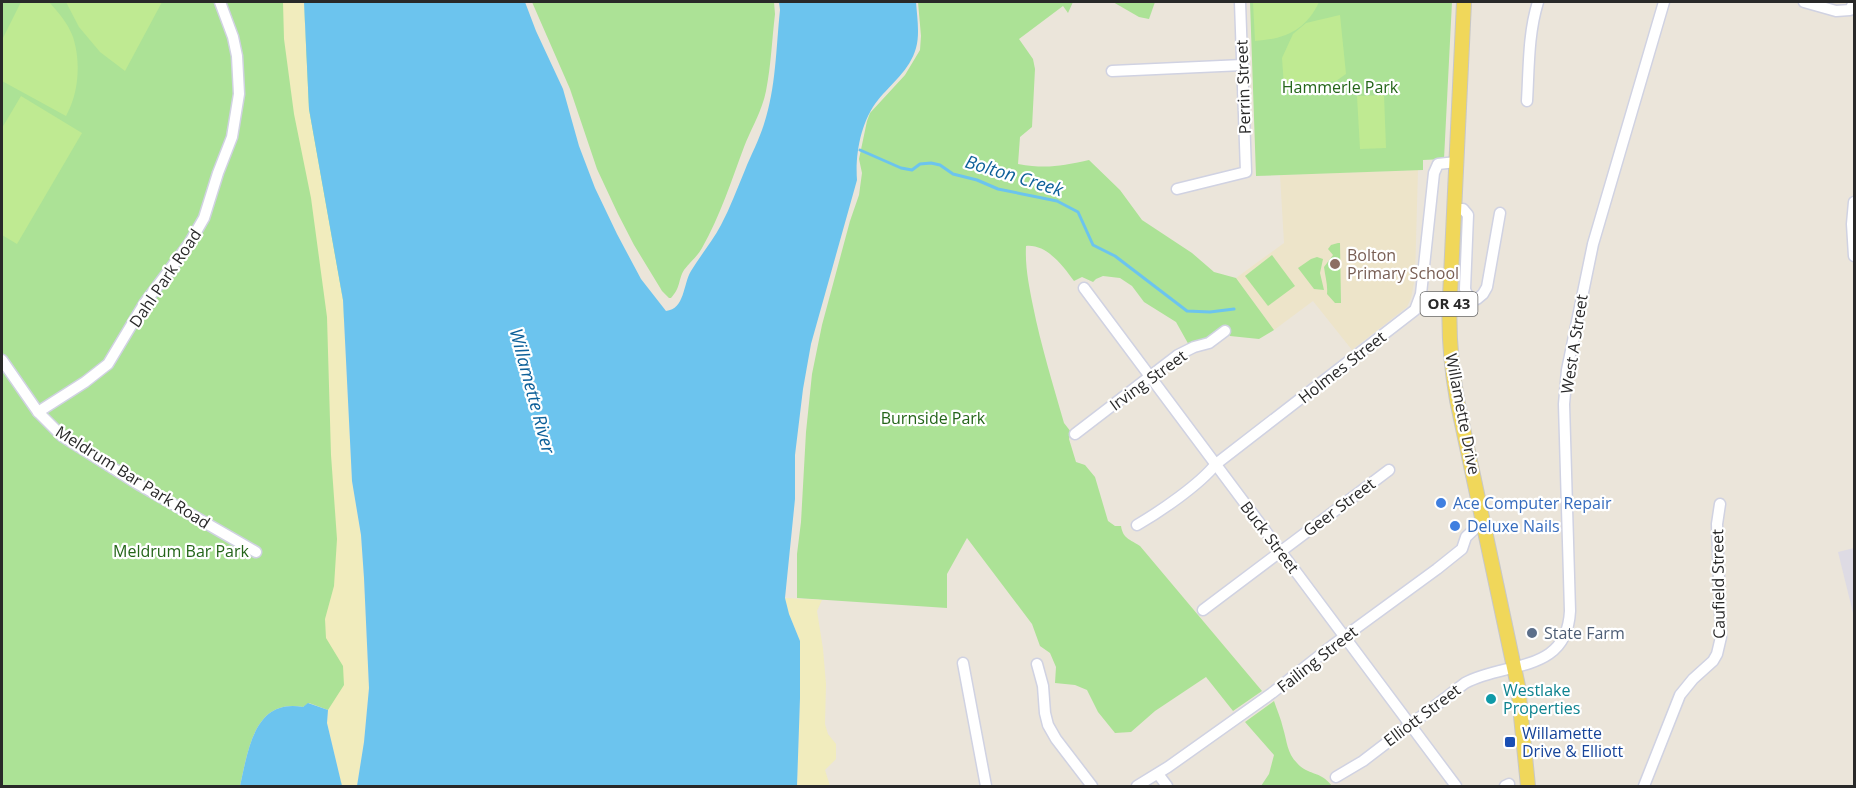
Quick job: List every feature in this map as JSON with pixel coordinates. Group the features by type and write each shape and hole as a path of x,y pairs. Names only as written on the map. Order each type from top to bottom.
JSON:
{"main road":[{"name":"Willamette Drive","path":"1464,2 1449,317 1451,360 1457,400 1514,666 1523,725 1528,786"}],"street":[{"name":"Dahl Park Road","path":"38,412 85,382 108,364 144,304 189,244 204,218 232,137 238,93 237,56 220,2"},
{"name":"Perrin Street","path":"1177,189 1246,172 1240,2"},
{"path":"1527,101 1530,42 1538,2"},
{"name":"West A Street","path":"1514,666 1535,662 1546,656 1561,643 1569,623 1564,404 1567,370 1593,244 1664,2"},
{"path":"1804,2 1846,12 1850,10 1854,2"},
{"path":"1112,71 1243,65"},
{"name":"Holmes Street","path":"1137,525 1207,474 1216,464 1415,309 1422,294 1434,173 1438,164 1456,162"},
{"path":"1854,202 1852,224 1854,256"},
{"path":"1454,209 1462,209 1468,215 1465,289 1466,294 1477,299 1487,287 1500,213"},
{"name":"Buck Street","path":"1084,288 1456,786"},
{"name":"Irving Street","path":"1075,434 1178,356 1194,347 1209,343 1225,332"},
{"name":"Meldrum Bar Park Road","path":"2,360 38,412 76,446 256,552"},
{"name":"Geer Street","path":"1203,610 1389,470"},
{"name":"Caufield Street","path":"1644,786 1680,695 1693,679 1713,661 1719,647 1721,637 1717,524 1720,504"},
{"name":"Failing Street","path":"1137,786 1158,774 1272,693 1302,668 1462,549 1466,537 1484,520"},
{"path":"963,663 986,786"},
{"path":"1037,664 1043,686 1048,725 1092,786"},
{"name":"Elliott Street","path":"1336,777 1363,761 1409,724 1474,678 1514,666"},
{"path":"1158,774 1167,786"}],"shaded area":[{"name":"Bolton Primary School","path":"1418,170 1415,277 1407,307 1352,350 1313,301 1274,330 1236,278 1284,243 1280,175"},
{"path":"1854,548 1854,617 1838,552"}],"green space":[{"name":"Meldrum Bar Park","path":"2,2 304,2 306,43 343,300 357,786 342,786 328,710 309,703 303,707 287,706 274,711 264,719 251,743 240,786 2,786"},
{"path":"21,2 49,2 66,22 73,37 78,67 74,97 66,116 2,81 2,40"},
{"path":"66,2 162,2 125,71 100,52 79,27"},
{"path":"532,2 774,2 770,62 762,106 714,224 700,251 684,270 671,298 662,291 618,214 597,169 570,89"},
{"name":"Burnside Park","path":"918,2 1073,2 1068,13 1063,6 1019,39 1033,59 1035,69 1032,127 1020,137 1018,164 1054,166 1089,160 1120,190 1142,220 1192,253 1214,272 1236,278 1274,330 1259,339 1230,336 1224,328 1190,347 1176,322 1144,302 1132,286 1120,278 1103,276 1093,282 1082,277 1074,281 1048,252 1034,246 1026,246 1028,276 1036,321 1064,423 1071,432 1069,439 1076,462 1085,465 1095,477 1108,521 1115,526 1121,526 1125,536 1140,546 1262,691 1233,711 1206,677 1155,711 1131,732 1115,733 1098,712 1087,690 1075,685 1055,683 1056,667 1050,653 1040,646 1032,624 967,538 947,574 947,608 797,598 797,554 812,374 822,325 859,195 862,173 859,159 867,121 870,113 905,75 920,50"},
{"path":"1113,2 1155,2 1149,19 1139,17"},
{"name":"Hammerle Park","path":"1250,2 1452,2 1444,159 1423,160 1423,170 1256,176"},
{"path":"1253,2 1319,2 1308,20 1293,31 1276,38 1255,41"},
{"path":"1340,15 1346,74 1336,81 1284,86 1282,58 1293,34 1306,23"},
{"path":"1384,95 1386,148 1360,149 1357,96"},
{"path":"21,96 82,133 17,244 2,235 2,128"},
{"path":"1340,243 1341,303 1335,303 1327,294 1324,267 1333,255 1328,249 1331,245"},
{"path":"1272,255 1295,286 1268,306 1245,276"},
{"path":"1317,257 1323,259 1320,273 1324,290 1314,289 1298,268"},
{"path":"1274,701 1291,755 1301,767 1323,777 1332,786 1261,786 1269,774 1274,755 1245,722"}],"sand":[{"path":"283,2 304,2 309,109 343,300 352,481 361,535 369,688 357,786 342,786 327,723 328,710 344,685 343,666 326,638 325,619 334,586 337,539 331,455 327,317 311,198 294,114 284,39"},
{"path":"785,598 822,600 817,611 826,684 825,724 828,734 836,744 836,759 825,770 830,786 797,786 800,641"}],"water":[{"name":"Willamette River","path":"304,2 525,2 563,89 579,146 595,188 641,279 666,311 677,306 683,295 688,276 721,225 762,130 773,82 779,2 916,2 918,37 913,56 905,70 872,108 860,138 857,180 811,344 803,389 795,455 795,499 785,598 800,641 797,786 357,786 369,688 364,578 361,535 352,481 343,300 309,109"},
{"path":"308,703 328,710 327,723 342,786 240,786 251,743 264,719 274,711 287,706 303,707"}],"waterway":[{"name":"Bolton Creek","path":"860,150 901,168 912,170 920,164 931,163 940,165 953,174 977,180 998,189 1057,201 1078,212 1093,245 1115,256 1187,311 1210,312 1234,309"}],"place":[{"name":"Bolton Primary School","path":"1335,264"},
{"name":"Ace Computer Repair","path":"1441,503"},
{"name":"Deluxe Nails","path":"1455,526"},
{"name":"State Farm","path":"1532,633"},
{"name":"Westlake Properties","path":"1491,699"},
{"name":"Willamette Drive & Elliott","path":"1510,742"}]}
